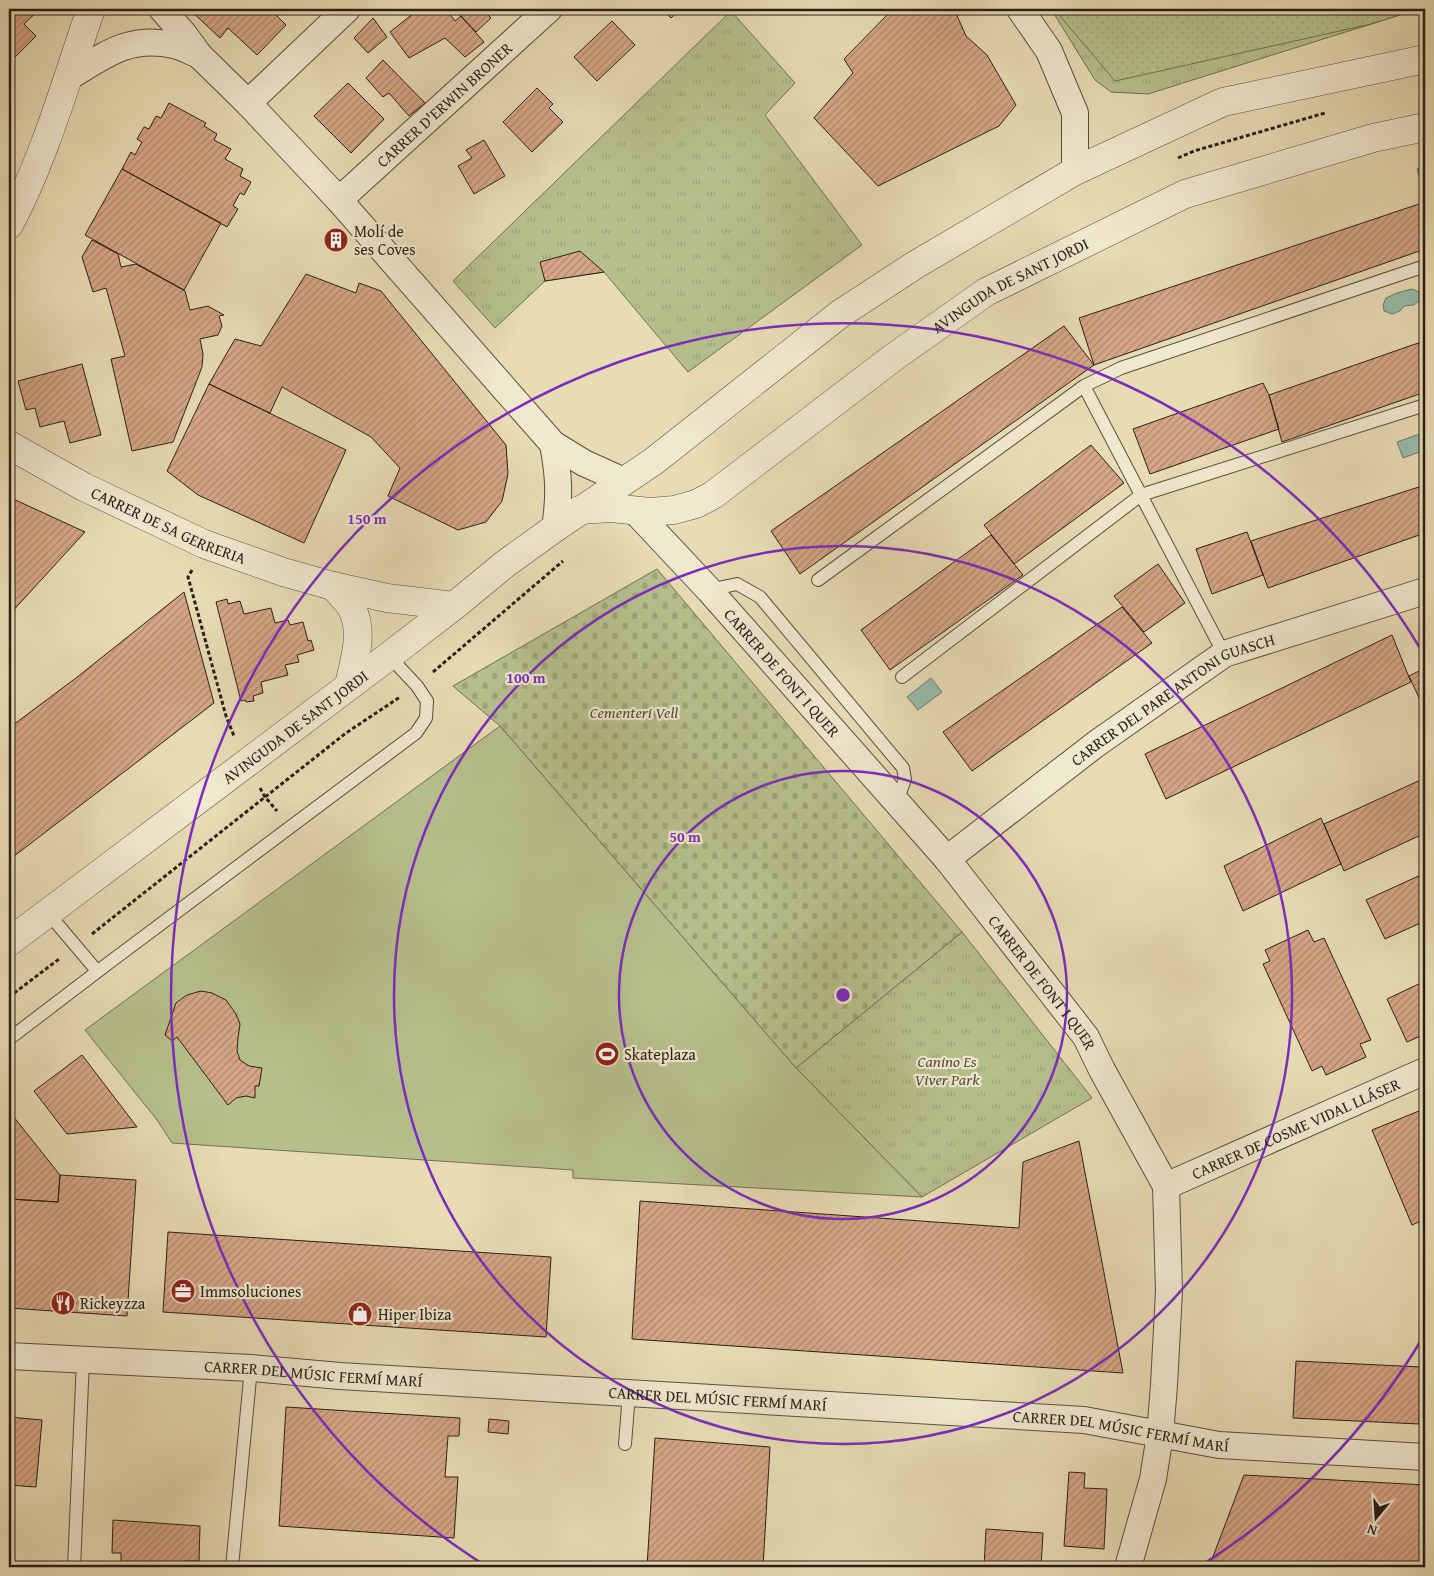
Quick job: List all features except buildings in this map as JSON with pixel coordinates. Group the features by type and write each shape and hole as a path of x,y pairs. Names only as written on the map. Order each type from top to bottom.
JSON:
{"street":[{"path":"162,9 184,33 200,55 339,200 553,444 584,463 624,481"},
{"path":"248,103 347,9"},
{"name":"CARRER D'ERWIN BRONER","path":"339,200 549,9"},
{"path":"1020,9 1049,52 1075,113 1075,171"},
{"path":"9,225 30,180 69,77 87,13"},
{"path":"69,77 108,53 123,46 138,43 157,42 176,46 200,55"},
{"name":"AVINGUDA DE SANT JORDI","path":"9,942 389,656 505,564 580,510 654,461 840,314 914,265 1075,171 1223,102 1425,59"},
{"name":"AVINGUDA DE SANT JORDI","path":"580,510 611,508 650,512 674,510 696,504 713,495 894,357 986,292 1185,194 1373,138 1425,127"},
{"name":"CARRER DE SA GERRERIA","path":"10,444 84,487 204,544 283,572 333,586 388,598 454,606"},
{"path":"553,444 558,474 559,501 555,528"},
{"name":"AVINGUDA DE SANT JORDI","path":"634,510 641,485 654,461"},
{"name":"CARRER DE FONT I QUER","path":"634,510 709,590 947,859 1086,1037 1112,1064 1166,1186 1169,1291 1160,1434 1153,1479 1128,1567"},
{"path":"333,586 351,608 358,626 358,646 349,685"},
{"name":"CARRER DEL PARE ANTONI GUASCH","path":"947,859 1096,744 1224,654 1425,592"},
{"name":"CARRER DE COSME VIDAL LLÁSER","path":"1166,1186 1425,1071"},
{"name":"CARRER DEL MÚSIC FERMÍ MARÍ","path":"9,1356 251,1368 340,1376 1084,1420 1219,1444 1425,1457"}],"lane":[{"path":"818,580 1084,386 1121,368 1425,266"},
{"path":"1084,386 1224,654"},
{"path":"902,677 1141,495 1425,405"},
{"path":"9,1039 416,734 426,718 427,701 417,686 389,656"},
{"path":"48,913 98,971"},
{"path":"74,1567 83,1360"},
{"path":"232,1567 251,1368"},
{"path":"625,1444 629,1393"}],"path":[{"path":"204,544 188,577 226,716 246,763 265,797 291,827"}],"green space":[{"path":"1051,9 1419,9 1148,94 1111,92 1095,80"},
{"path":"1054,9 1419,9 1371,24 1115,81"},
{"path":"731,11 795,83 765,115 862,245 688,372 604,272 545,281 495,328 453,281"},
{"name":"Cementeri Vell","path":"657,569 962,932 796,1068 500,726 453,686"},
{"path":"500,726 796,1068 922,1197 573,1178 573,1170 172,1143 157,1120 85,1030"},
{"name":"Canino Es Viver Park","path":"962,932 1092,1098 922,1197 796,1068"}],"shaded area":[{"path":"1425,167 1425,199 1417,169"},
{"path":"1412,289 1419,292 1420,300 1414,305 1404,306 1400,311 1392,314 1384,311 1383,305 1386,298"},
{"path":"1425,432 1425,450 1403,458 1397,442"},
{"path":"931,678 942,692 918,710 907,697"}],"place":[{"name":"Molí de ses Coves","path":"336,240"},
{"name":"Skateplaza","path":"607,1054"},
{"name":"Immsoluciones","path":"183,1291"},
{"name":"Rickeyzza","path":"63,1303"},
{"name":"Hiper Ibiza","path":"360,1314"}]}
